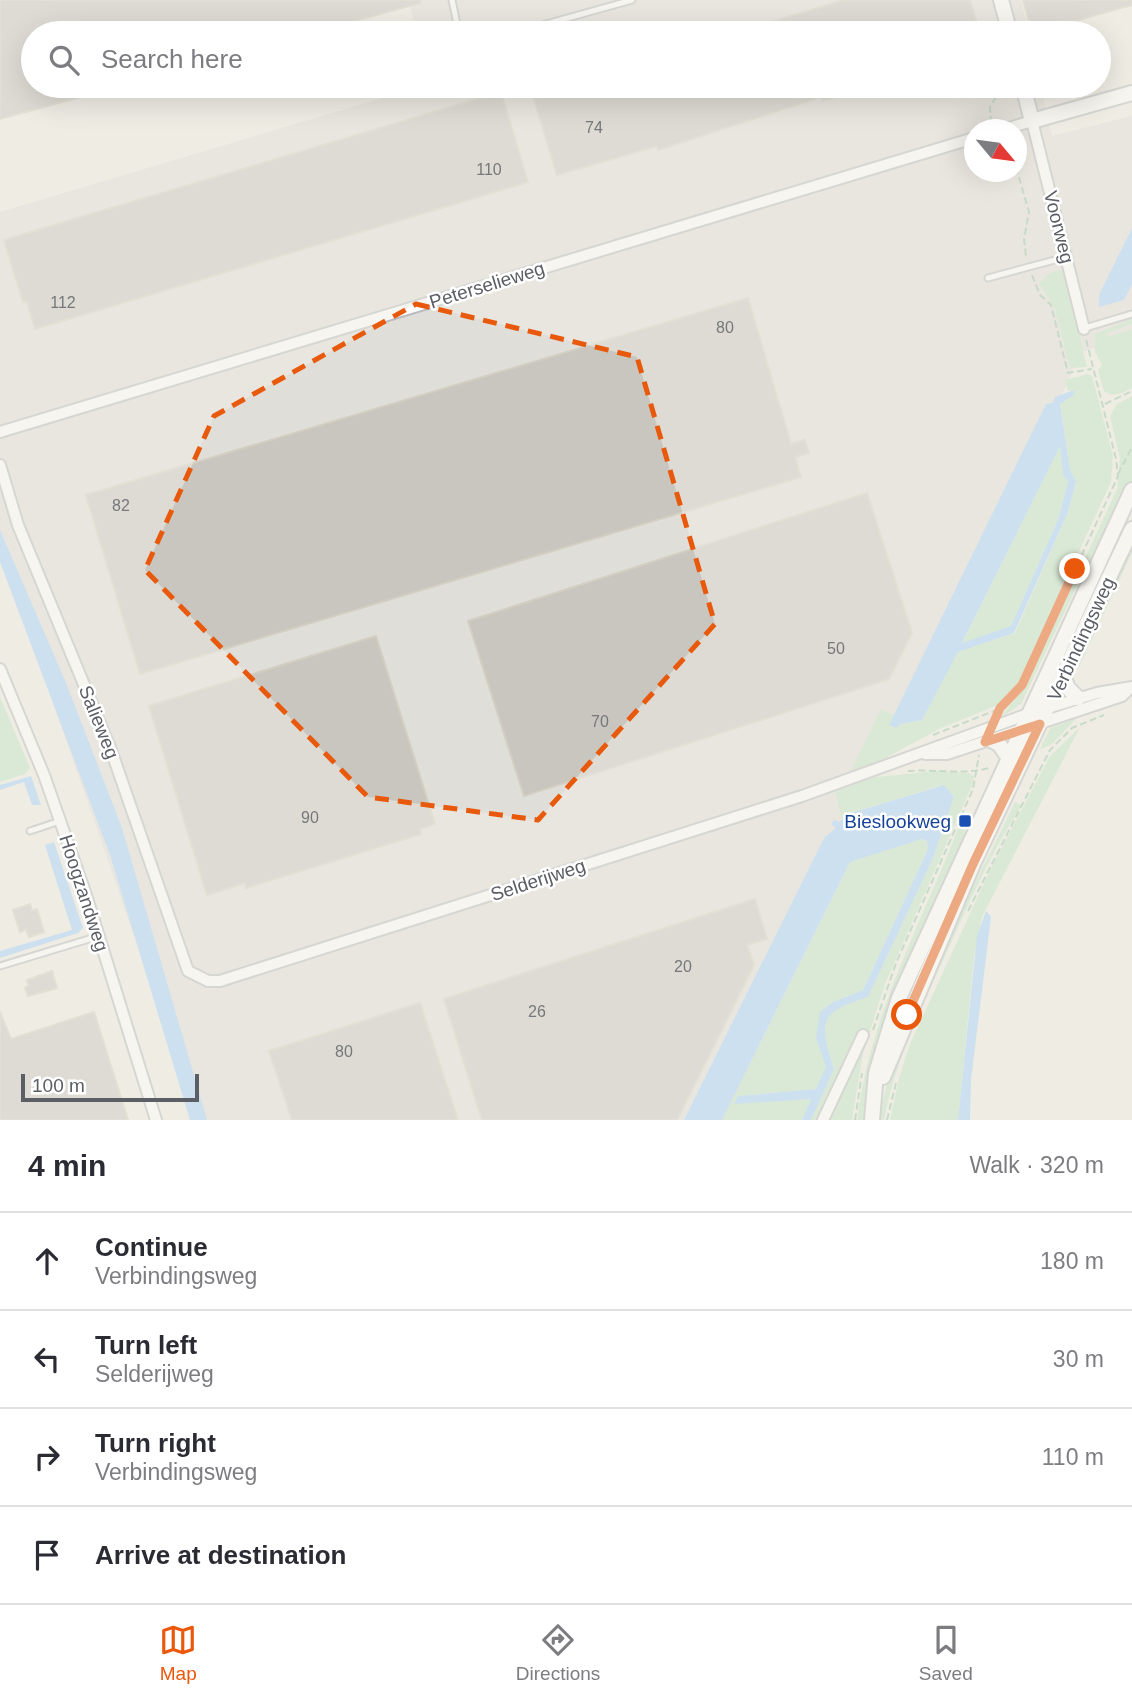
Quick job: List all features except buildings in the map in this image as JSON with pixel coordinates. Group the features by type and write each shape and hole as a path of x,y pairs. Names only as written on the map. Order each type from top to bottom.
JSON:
{"street":[{"path":"1001,0 1007,21"},
{"path":"1027,122 1132,93"},
{"name":"Voorweg","path":"1026,98 1084,329"},
{"name":"Peterselieweg","path":"0,432 964,141"},
{"name":"Salieweg","path":"0,465 18,524 111,750 188,971 197,977"},
{"name":"Verbindingsweg","path":"872,1120 876,1073 899,998 1132,490"},
{"name":"Verbindingsweg","path":"876,1095 973,864 1132,529"},
{"name":"Hoogzandweg","path":"0,669 60,821 156,1120"},
{"path":"1063,677 1068,688 1078,698"},
{"path":"1049,708 1121,687 1131,688"},
{"path":"1040,724 1122,696 1131,688"},
{"name":"Selderijweg","path":"922,754 947,754 989,736 1028,714 1049,708"},
{"name":"Selderijweg","path":"197,977 220,981 802,796 922,754 1040,724"},
{"path":"989,736 1008,757"},
{"path":"823,1120 863,1035"}],"lane":[{"path":"452,0 456,21"},
{"path":"557,21 632,0"},
{"path":"988,278 1066,257"},
{"path":"1084,329 1132,314"},
{"path":"30,831 60,821"},
{"path":"0,967 99,936"}],"path":[{"path":"992,119 990,107 996,98"},
{"name":"Voorweg","path":"1021,182 1029,212 1024,239 1029,267 1040,295 1051,305 1068,373 1093,369"},
{"path":"1084,329 1118,476"},
{"path":"1103,405 1132,391"},
{"name":"Verbindingsweg","path":"905,771 938,768 976,772 1000,708 1022,685 1132,447"},
{"path":"968,911 1050,750 1072,728 1108,713"},
{"path":"887,1120 897,1079"}],"highlighted area":[{"path":"416,304 637,357 715,624 538,820 368,797 145,570 214,416"}],"shaded area":[{"path":"408,0 1021,0 1026,21 414,21"},
{"path":"383,98 1044,98 1052,136 1132,116 1132,335 1080,353 998,544 770,987 706,1120 198,1120 0,550 0,212"}],"green space":[{"path":"1063,269 1087,367 1070,368 1055,309 1039,283 1049,274"},
{"path":"1132,319 1132,324 1107,333 1108,337 1132,329 1132,388 1111,394 1104,391 1098,370 1102,365 1095,352 1095,334"},
{"path":"1088,374 1092,376 1113,456 1111,482 1018,683 998,705 941,728 874,764 850,773 881,709 893,715 899,724 922,720 957,652 1015,633 1068,512 1076,483 1070,470 1060,403 1074,395 1074,390 1068,391 1065,380"},
{"path":"1132,396 1132,480 1104,542 1082,575 1021,704 1000,718 1027,684 1117,489 1120,459 1110,416 1117,404"},
{"path":"1060,445 1063,475 1068,481 1058,520 1011,626 962,644"},
{"path":"1132,539 1132,553 1077,671 1082,647"},
{"path":"0,697 30,768 25,774 0,782"},
{"path":"1077,718 1051,745 1040,749 1050,728"},
{"path":"1080,727 982,917 974,957 958,1120 890,1120 910,1044 992,866 1050,756"},
{"path":"937,771 969,773 974,777 973,783 885,984 863,1053 852,1120 826,1120 866,1036 819,1120 811,1120 834,1069 825,1039 825,1020 838,1008 868,996 933,858 954,797 939,786 851,813 842,820 835,790 876,777"},
{"path":"1015,802 1022,805 981,878 927,994 902,1056 884,1120 879,1120 902,1038 918,998"},
{"path":"960,824 966,827 956,860 903,976 865,1120 857,1120 864,1080 885,1005"},
{"path":"921,839 927,841 928,849 863,990 833,1002 816,1038 827,1067 816,1089 738,1096 735,1103 811,1099 802,1120 722,1120 850,862"}],"water":[{"path":"1132,228 1132,284 1124,300 1099,307 1099,295"},
{"path":"1074,390 1074,395 1060,404 1070,470 1076,482 1068,512 1014,633 958,652 922,720 900,724 896,728 889,725 1046,404 1053,403 1055,397","holes":["1060,446 1063,475 1068,481 1058,520 1011,626 962,643"]},
{"path":"0,530 66,683 122,828 207,1120 190,1120 110,855 0,562"},
{"path":"31,776 41,805 32,805 24,782 0,790 0,785"},
{"path":"944,785 954,797 933,858 868,997 839,1008 827,1021 826,1040 834,1069 811,1120 802,1120 811,1099 734,1104 738,1096 816,1089 826,1067 816,1038 820,1012 833,1002 863,990 928,849 927,841 922,839 850,862 722,1120 684,1120 824,838 836,828 831,824 834,820 839,822 851,813"},
{"path":"54,842 83,928 78,933 0,958 0,951 72,930 45,845"},
{"path":"986,911 991,917 971,1080 970,1120 958,1120 977,936"}],"place":[{"name":"Bieslookweg","path":"965,821"}],"route":[{"path":"907,1015 950,923 973,864 1040,724 985,742 1000,708 1012,699 1022,685 1075,569"}]}
